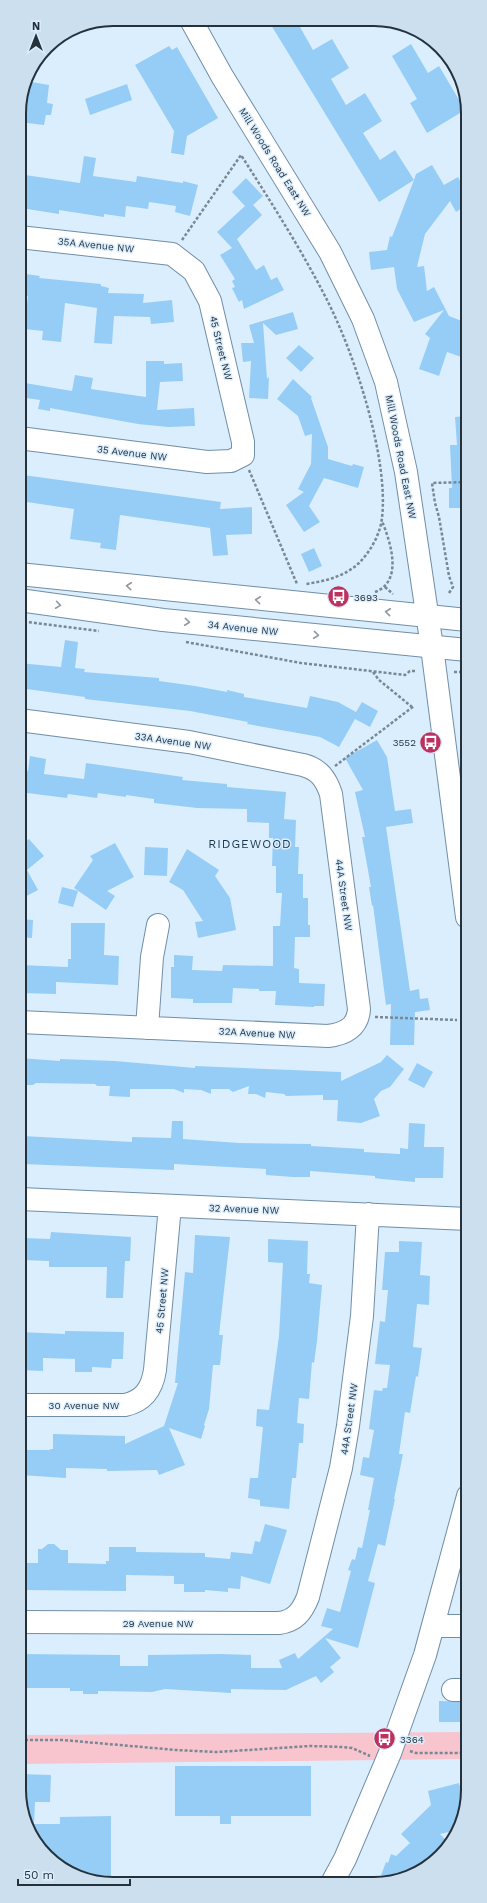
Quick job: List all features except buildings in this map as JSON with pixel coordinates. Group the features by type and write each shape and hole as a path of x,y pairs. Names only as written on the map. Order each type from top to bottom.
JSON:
{"street":[{"name":"Mill Woods Road East NW","path":"194,26 222,76 330,252 365,325 386,382 397,428 432,647 461,864"},
{"name":"35A Avenue NW","path":"26,238 172,254"},
{"name":"45 Street NW","path":"172,254 194,271 210,301 243,442 243,455"},
{"name":"35 Avenue NW","path":"26,439 207,462 231,461 243,455"},
{"path":"26,575 461,619"},
{"name":"34 Avenue NW","path":"26,601 163,620 461,649"},
{"name":"33A Avenue NW","path":"26,721 189,742 303,765 310,767 322,776"},
{"name":"44A Street NW","path":"322,776 331,794 359,1001 359,1016"},
{"path":"147,1028 152,957 158,925"},
{"name":"32A Avenue NW","path":"26,1022 328,1036 344,1033 355,1023 359,1016"},
{"name":"32 Avenue NW","path":"26,1199 461,1219"},
{"name":"45 Street NW","path":"146,1395 154,1380 170,1206"},
{"name":"44A Street NW","path":"296,1618 308,1597 341,1468 358,1351 368,1214"},
{"name":"30 Avenue NW","path":"26,1405 125,1405 140,1400 146,1395"},
{"path":"335,1877 345,1859 390,1753 435,1626 461,1524"},
{"name":"29 Avenue NW","path":"26,1622 279,1623 287,1622 296,1618"},
{"path":"435,1626 461,1626"}],"path":[{"path":"172,254 241,155 303,255 327,300 348,352 370,418 383,490 382,520 372,547 358,564 342,575 326,581 297,586 243,455"},
{"path":"449,593 453,587 449,576 432,483 461,482"},
{"path":"370,593 385,587 391,576 392,564 390,541 382,520"},
{"path":"326,581 328,586"},
{"path":"385,587 393,594"},
{"path":"26,622 105,632"},
{"path":"183,642 279,660 405,675 410,671"},
{"path":"322,776 413,707 379,680 373,671"},
{"path":"359,1016 458,1020"},
{"path":"26,1740 63,1740 217,1752 302,1746 343,1747 352,1748 371,1757"},
{"path":"408,1750 416,1753 461,1752"}],"shaded area":[{"path":"461,1732 461,1759 26,1764 26,1735"}],"place":[{"name":"3693","path":"338,597"},
{"name":"3552","path":"431,742"},
{"name":"3364","path":"384,1739"}],"district":[{"name":"RIDGEWOOD","path":"250,844"}]}
